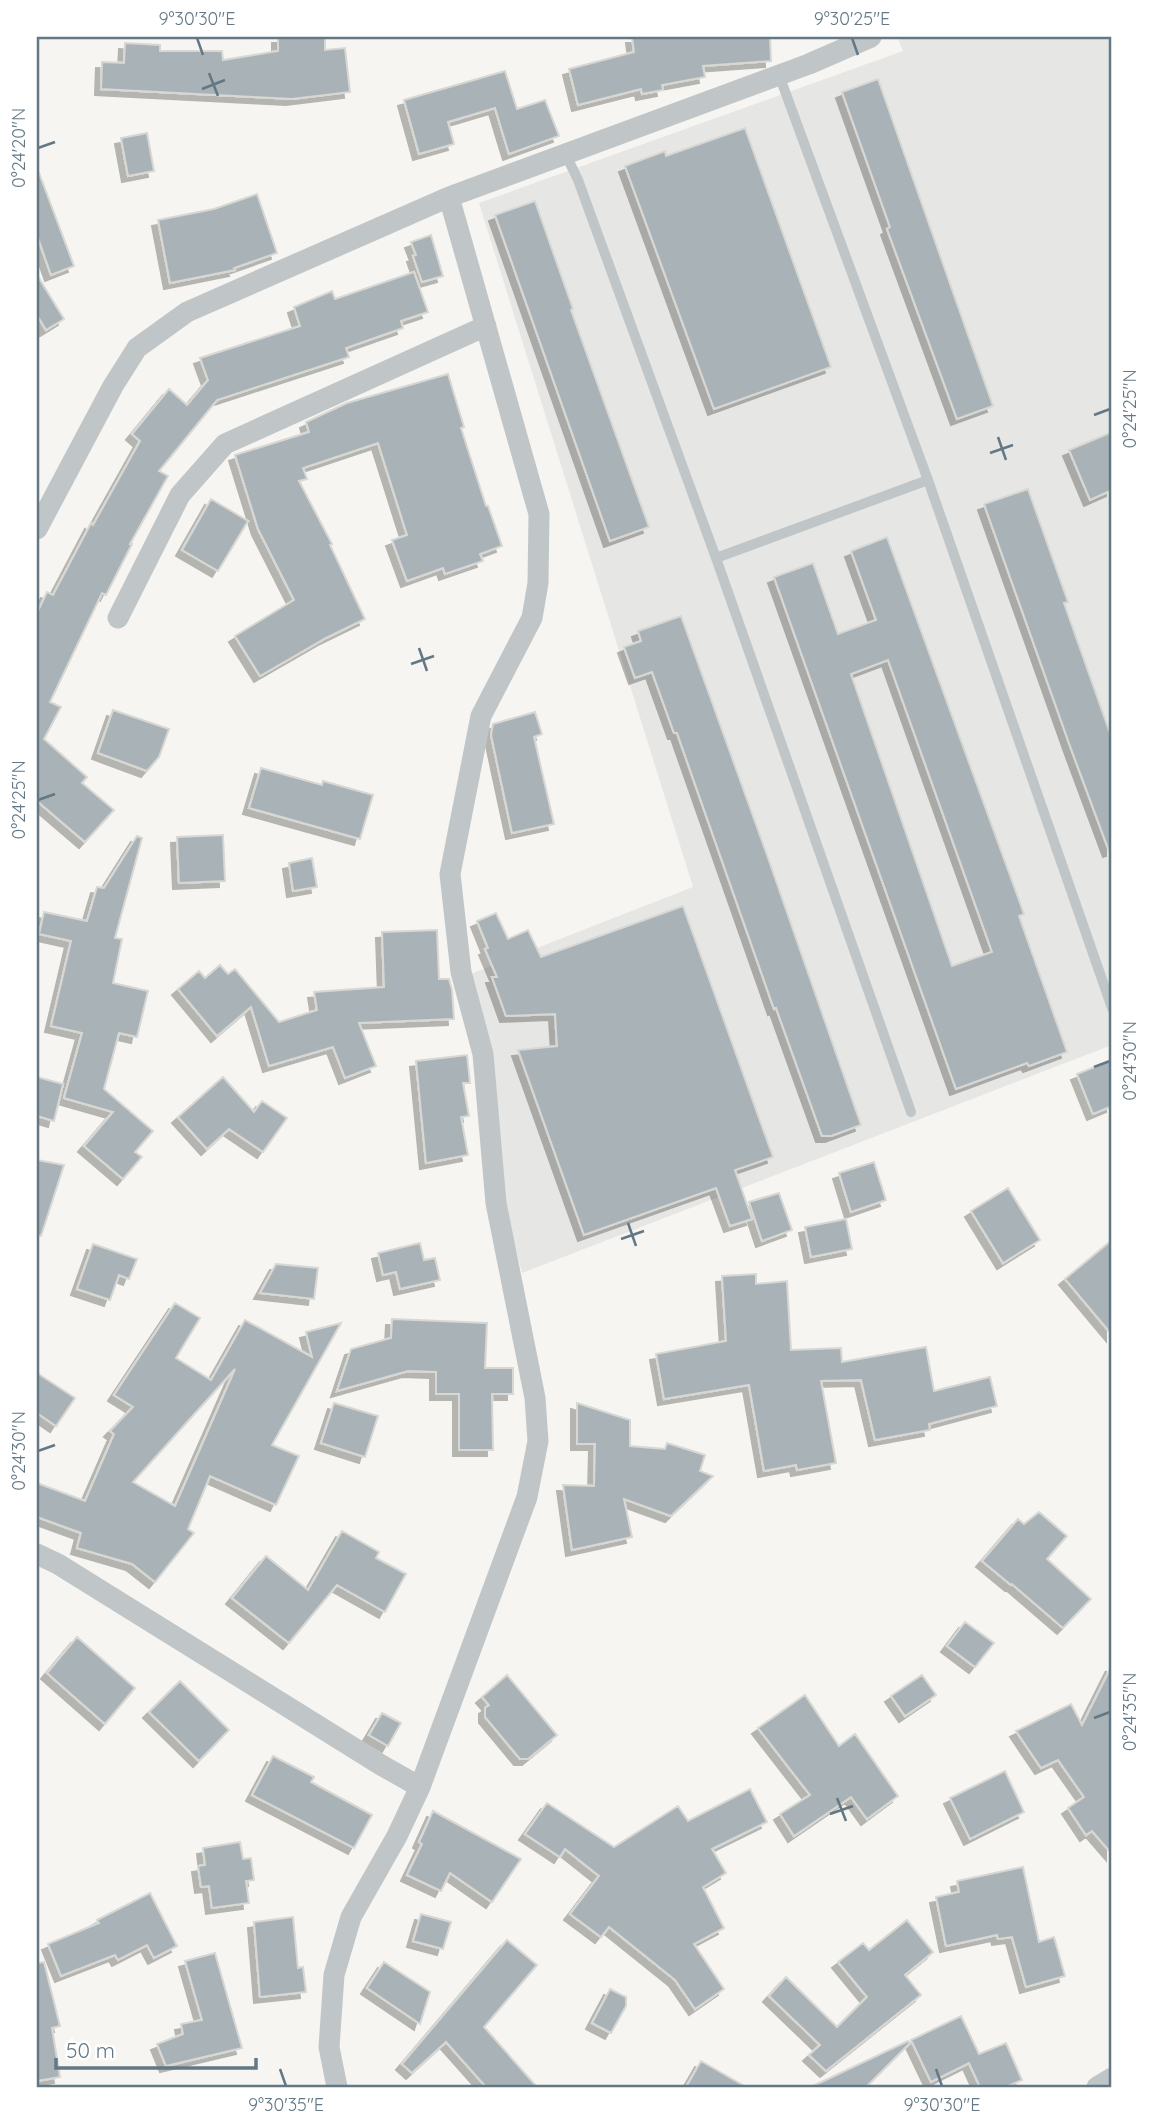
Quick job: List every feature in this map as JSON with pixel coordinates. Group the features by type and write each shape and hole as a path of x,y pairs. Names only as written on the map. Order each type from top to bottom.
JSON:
{"street":[{"path":"37,529 113,386 137,348 187,312 449,197 779,75 871,37"},
{"path":"337,2087 329,2047 334,1975 351,1917 397,1836 420,1787 527,1497 538,1441 536,1398 496,1203 483,1054 461,972 450,874 481,716 532,618 538,583 539,514 449,197"},
{"path":"118,618 180,495 225,444 486,326"},
{"path":"37,1554 58,1564 420,1787"},
{"path":"1097,2087 1112,2078"}],"lane":[{"path":"779,75 928,480 1112,1008"},
{"path":"566,155 583,193 716,558 911,1112"},
{"path":"716,558 928,480"}],"shaded area":[{"path":"1112,37 1112,1045 522,1273 505,1206 468,975 693,887 479,203 903,51 898,39"}],"building":[{"path":"278,37 325,37 325,50 345,48 350,92 292,99 101,89 102,62 124,63 125,43 160,45 160,51 222,51 223,60 278,51"},
{"path":"632,37 770,37 771,61 703,66 705,77 662,85 663,90 642,94 641,89 578,105 569,69 634,52"},
{"path":"505,71 517,109 545,100 559,136 509,154 495,108 448,122 454,144 419,154 404,100"},
{"path":"878,79 993,406 957,419 887,229 890,227 842,92"},
{"path":"745,128 831,367 714,409 625,166 665,151 666,156"},
{"path":"147,133 154,171 128,176 121,138"},
{"path":"37,173 74,266 51,275 37,235"},
{"path":"257,194 277,253 234,268 235,270 170,283 158,220 214,209"},
{"path":"535,201 649,527 610,541 495,215"},
{"path":"431,235 443,276 422,282 411,242"},
{"path":"414,272 428,312 401,321 403,328 346,348 349,357 217,400 159,471 168,476 130,544 106,595 102,593 50,702 61,707 44,739 87,777 82,783 114,810 85,842 37,801 37,613 47,592 53,595 91,523 93,525 140,441 132,434 169,389 187,405 208,380 200,358 300,326 294,307 332,291 335,299"},
{"path":"37,275 64,319 46,330 37,315"},
{"path":"448,374 464,427 461,428 502,546 480,554 483,561 445,574 443,568 407,581 392,540 407,535 378,443 303,468 307,479 299,481 332,544 330,545 365,619 260,676 235,636 294,600 258,529 235,455 309,432 306,422 347,403"},
{"path":"1112,432 1112,490 1090,500 1069,450"},
{"path":"1028,489 1068,602 1064,603 1112,739 1112,850 1109,851 984,504"},
{"path":"211,499 248,521 218,571 182,550"},
{"path":"887,537 1024,914 1019,916 1067,1052 1029,1066 1027,1063 956,1089 774,577 813,563 838,634 876,620 851,551","holes":["888,660 992,952 952,966 851,674"]},
{"path":"681,616 861,1125 831,1136 822,1136 776,1008 774,1009 677,733 674,733 652,672 635,678 624,647 641,641 638,631"},
{"path":"113,710 169,729 159,757 147,771 98,753"},
{"path":"535,712 542,734 534,737 554,824 512,833 491,735 493,724"},
{"path":"261,768 322,785 323,781 373,795 360,839 249,808"},
{"path":"223,835 225,881 179,883 177,837"},
{"path":"137,836 142,838 115,938 122,939 113,983 148,991 137,1037 119,1033 104,1089 153,1131 135,1152 142,1157 123,1179 84,1146 113,1112 64,1098 82,1033 51,1026 71,941 39,934 44,912 87,921 97,887 104,888"},
{"path":"312,858 317,887 293,891 289,863"},
{"path":"683,906 773,1157 735,1170 752,1219 730,1226 716,1188 584,1235 518,1050 557,1046 555,1014 506,1016 492,977 497,977 477,921 496,913 508,939 528,930 541,957"},
{"path":"437,930 439,979 449,979 454,1019 359,1023 376,1066 345,1078 333,1047 269,1066 251,1007 217,1036 178,989 199,971 205,978 220,965 228,974 235,969 279,1022 317,1010 314,992 384,987 382,932"},
{"path":"467,1055 470,1083 463,1083 469,1116 461,1117 468,1155 426,1163 416,1061"},
{"path":"1112,1060 1112,1106 1093,1114 1077,1074"},
{"path":"37,1077 63,1084 54,1121 37,1116"},
{"path":"223,1077 254,1112 262,1101 287,1118 263,1152 229,1129 207,1149 178,1117"},
{"path":"37,1160 64,1165 41,1236 37,1235"},
{"path":"874,1162 886,1200 851,1212 839,1173"},
{"path":"1008,1188 1040,1240 1003,1263 971,1211"},
{"path":"779,1193 792,1230 762,1241 749,1202"},
{"path":"846,1219 852,1249 811,1257 805,1227"},
{"path":"1112,1240 1112,1335 1065,1279"},
{"path":"420,1243 424,1260 435,1258 440,1280 400,1289 396,1272 383,1275 378,1253"},
{"path":"93,1244 137,1259 129,1279 119,1275 110,1300 77,1289"},
{"path":"276,1264 318,1268 314,1299 260,1293"},
{"path":"756,1274 756,1284 787,1281 791,1350 841,1348 842,1362 926,1347 934,1391 990,1377 997,1406 929,1424 930,1430 875,1440 861,1380 821,1381 836,1463 797,1470 796,1465 764,1471 749,1385 664,1399 656,1354 726,1341 722,1276"},
{"path":"175,1303 200,1318 176,1358 211,1380 245,1320 312,1357 306,1332 341,1323 272,1445 299,1456 276,1505 210,1476 188,1529 194,1533 155,1582 132,1564 77,1548 81,1533 37,1517 37,1483 85,1501 114,1434 110,1431 133,1407 114,1395","holes":["235,1369 175,1506 133,1482"]},
{"path":"392,1319 487,1323 485,1368 513,1368 513,1394 492,1394 493,1450 459,1450 459,1394 436,1394 436,1372 408,1371 337,1391 351,1349 391,1338"},
{"path":"37,1373 75,1398 56,1426 37,1413"},
{"path":"334,1403 378,1416 365,1457 321,1443"},
{"path":"577,1403 630,1420 630,1446 665,1449 667,1443 705,1455 700,1471 713,1476 671,1516 624,1499 632,1537 572,1550 563,1485 594,1486 595,1444 577,1444"},
{"path":"1039,1512 1067,1536 1047,1559 1091,1599 1063,1628 982,1561 1018,1519 1024,1524"},
{"path":"342,1531 379,1552 376,1558 406,1574 385,1612 337,1585 289,1643 232,1598 266,1556 308,1590"},
{"path":"965,1622 994,1643 975,1667 947,1646"},
{"path":"77,1637 135,1688 105,1724 47,1673"},
{"path":"1112,1665 1112,1854 1092,1831 1086,1835 1068,1808 1084,1797 1058,1760 1041,1768 1016,1731 1071,1704 1082,1725"},
{"path":"507,1675 557,1735 528,1759 520,1759 485,1717 485,1708 489,1705 482,1697"},
{"path":"922,1675 936,1695 905,1716 891,1696"},
{"path":"180,1681 229,1730 199,1761 149,1712"},
{"path":"805,1695 839,1746 855,1734 898,1796 867,1819 851,1797 794,1836 780,1814 810,1795 758,1728"},
{"path":"382,1713 401,1723 388,1746 369,1735"},
{"path":"273,1756 314,1777 311,1782 372,1815 354,1848 252,1795"},
{"path":"1005,1771 1024,1812 970,1839 950,1798"},
{"path":"750,1789 767,1822 712,1849 726,1873 703,1887 724,1928 694,1944 724,1989 695,2009 675,1980 609,1927 601,1937 570,1914 599,1876 565,1849 560,1857 525,1834 547,1803 614,1847 678,1806 688,1821"},
{"path":"433,1811 521,1859 492,1902 450,1873 441,1891 407,1875 422,1844 419,1842"},
{"path":"240,1842 243,1859 251,1858 254,1880 246,1881 249,1903 212,1908 209,1886 201,1887 198,1866 205,1865 203,1848"},
{"path":"1023,1867 1039,1942 1054,1937 1065,1976 1026,1987 1012,1937 998,1939 997,1935 946,1946 936,1897 959,1892 957,1881"},
{"path":"150,1893 177,1946 154,1958 147,1945 118,1960 115,1955 61,1976 48,1944 99,1923 97,1920"},
{"path":"421,1914 451,1922 443,1949 413,1941"},
{"path":"293,1917 298,1968 303,1967 306,1992 260,1997 254,1922"},
{"path":"907,1920 933,1952 905,1975 921,1995 826,2071 809,2055 820,2045 769,1996 786,1977 837,2027 867,1997 838,1962 863,1943 869,1950"},
{"path":"507,1940 537,1965 484,2027 537,2087 486,2087 446,2042 412,2073 402,2064"},
{"path":"215,1953 242,2048 166,2066 157,2044 183,2034 181,2024 202,2020 185,1961"},
{"path":"44,1962 60,2026 52,2028 60,2077 37,2081 37,1963"},
{"path":"384,1962 430,1992 420,2024 367,1988"},
{"path":"610,1989 626,1997 626,2006 611,2033 592,2023"},
{"path":"961,2016 979,2054 1006,2043 1022,2080 1006,2087 980,2087 969,2063 931,2082 911,2040"},
{"path":"908,2041 910,2043 866,2087 811,2087"},
{"path":"701,2061 746,2087 686,2087"}]}
